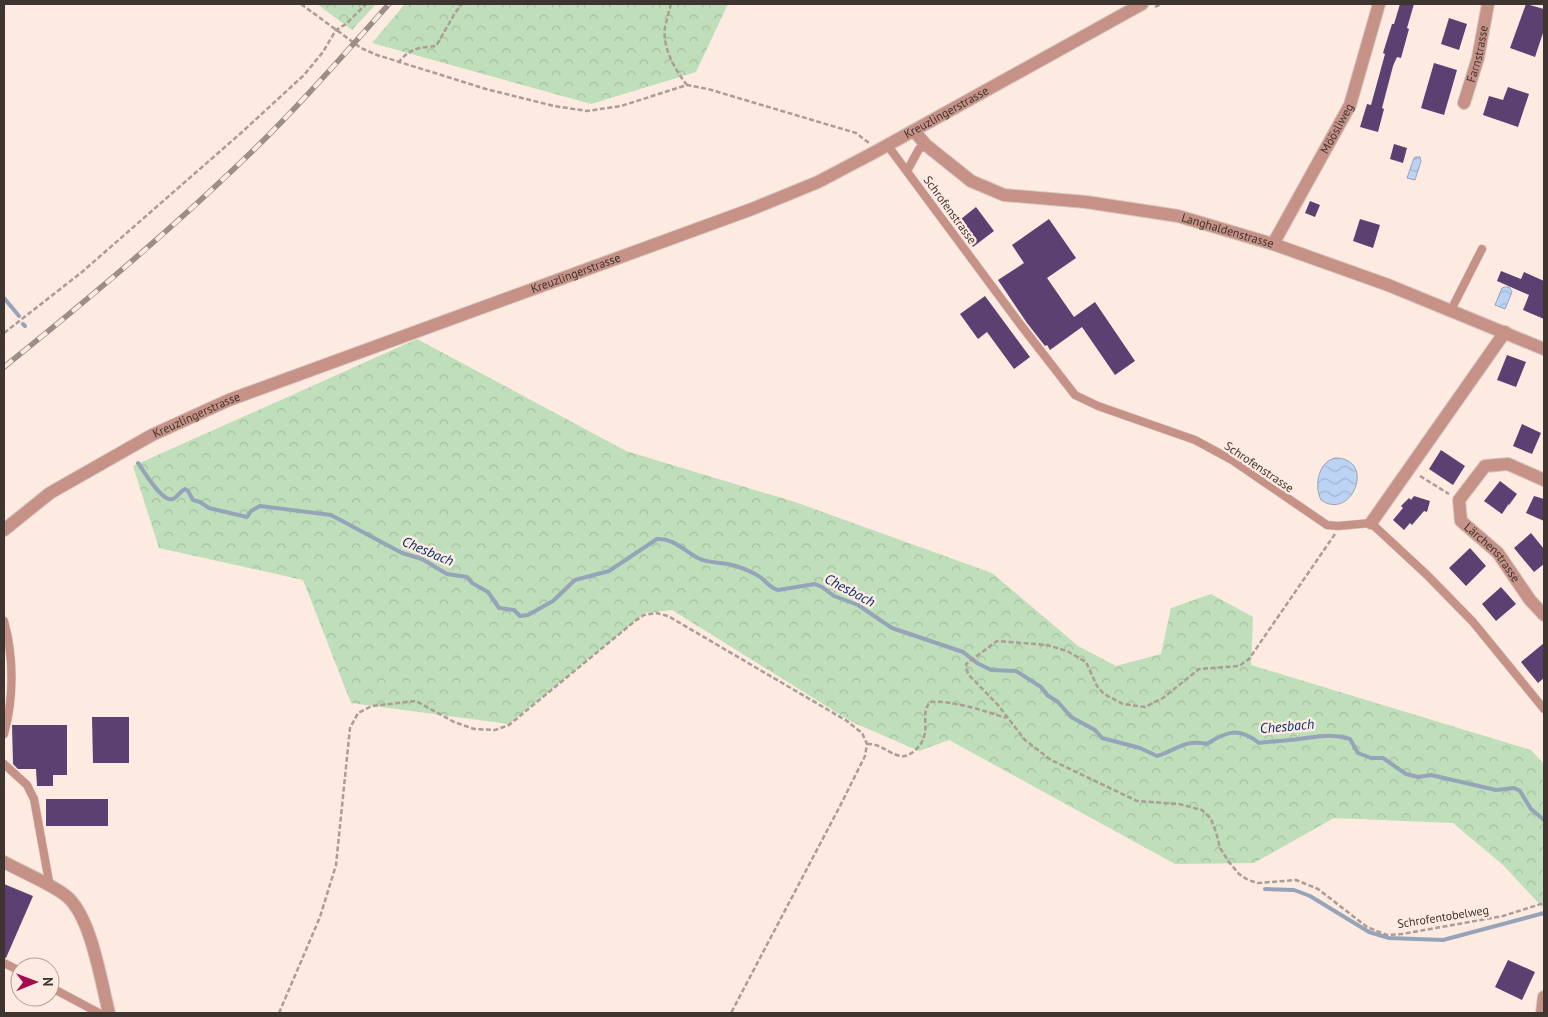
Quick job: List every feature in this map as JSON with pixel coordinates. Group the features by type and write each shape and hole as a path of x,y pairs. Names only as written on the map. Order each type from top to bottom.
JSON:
{"street":[{"name":"Kreuzlingerstrasse","path":"4,530 50,493 152,435 229,400 752,209 818,182 888,146 1142,4"},
{"name":"Möösliweg","path":"1273,244 1350,105 1380,4"},
{"name":"Farnstrasse","path":"1464,104 1478,58 1488,4"},
{"name":"Langhaldenstrasse","path":"914,131 926,145 971,181 1004,195 1086,202 1178,216 1273,244 1388,285 1544,349"},
{"path":"1371,523 1505,332"},
{"path":"1459,500 1485,466 1508,464 1544,480"},
{"name":"Lärchenstrasse","path":"1459,500 1461,521 1498,554 1530,600 1544,615"},
{"path":"4,862 66,896 79,910 90,936 109,1013"},
{"path":"1542,1013 1544,997"}],"lane":[{"name":"Schrofenstrasse","path":"907,170 919,150 926,145"},
{"name":"Schrofenstrasse","path":"888,146 1020,324 1076,395 1098,406 1195,440 1232,460 1327,525 1371,523"},
{"path":"1451,310 1482,249"},
{"path":"1371,523 1427,574 1473,622 1544,709"},
{"path":"4,621 10,652 11,693 4,734"},
{"path":"4,764 26,785 34,799 50,887"},
{"path":"60,992 99,1013"}],"path":[{"path":"300,4 368,51 398,63 486,89 554,106 587,111 622,106 687,85 708,89 856,133 868,140 872,146 865,149"},
{"path":"4,333 82,272 241,133 304,75 323,52 336,30 346,24 366,4"},
{"path":"398,63 406,53 416,48 436,46 462,4"},
{"path":"671,4 665,29 667,49 674,65 687,85"},
{"path":"1409,469 1459,500"},
{"name":"Schrofentobelweg","path":"1338,526 1336,533 1249,659 1240,666 1199,669 1154,704 1145,707 1133,706 1113,700 1097,686 1086,662 1067,651 1047,645 997,642 966,664 968,674 998,706 1025,740 1051,760 1137,800 1179,804 1202,810 1211,818 1220,848 1229,862 1239,874 1248,880 1258,883 1296,880 1318,889 1367,927 1387,935 1439,929 1494,918 1544,903"},
{"path":"280,1013 320,917 336,865 350,728 358,713 372,706 416,701 454,722 474,729 495,730 509,725 644,615 656,613 668,616 698,632 846,721 862,733 867,744 865,756 840,806 731,1013"},
{"path":"867,744 874,743 901,756 908,755 914,751 924,737 926,708 930,702 979,710 1006,718"}],"green space":[{"path":"317,4 376,4 352,30"},
{"path":"405,4 728,4 696,72 591,104 372,43"},
{"path":"417,339 626,451 795,502 992,573 1078,646 1116,666 1161,654 1171,608 1211,594 1253,617 1251,665 1531,750 1544,764 1544,909 1503,865 1453,823 1334,818 1254,863 1175,864 949,740 919,751 852,722 672,610 645,613 509,724 351,703 303,580 159,548 133,466"}],"water":[{"path":"1416,157 1420,157 1421,161 1415,180 1407,178"},
{"path":"1509,287 1512,292 1505,309 1495,305 1502,288"},
{"path":"1335,458 1348,461 1355,468 1357,477 1355,487 1350,496 1342,503 1332,505 1321,500 1318,482 1321,469 1329,460"}],"building":[{"path":"1400,4 1414,4 1401,58 1397,57 1393,66 1378,132 1360,127 1367,104 1371,105 1385,54 1383,53"},
{"path":"1526,4 1544,9 1544,30 1535,57 1510,48"},
{"path":"1449,18 1467,24 1459,50 1441,44"},
{"path":"1434,63 1457,70 1444,115 1421,108"},
{"path":"1508,87 1529,94 1518,127 1483,115 1489,96 1503,100"},
{"path":"1394,144 1407,148 1403,163 1390,159"},
{"path":"1310,201 1320,205 1315,217 1305,213"},
{"path":"976,207 994,231 973,247 956,223"},
{"path":"1049,219 1076,258 1047,278 1074,317 1095,302 1135,361 1115,375 1082,327 1050,350 1047,345 1045,346 998,280 1024,263 1012,245"},
{"path":"1360,219 1380,225 1373,248 1353,241"},
{"path":"1501,271 1521,279 1524,272 1544,281 1544,319 1523,310 1529,295 1497,281"},
{"path":"985,296 1030,357 1014,369 987,332 978,339 960,314"},
{"path":"1507,355 1526,362 1516,387 1497,380"},
{"path":"1522,424 1541,433 1532,454 1513,446"},
{"path":"1441,450 1465,466 1453,485 1429,469"},
{"path":"1500,481 1517,494 1509,505 1507,504 1502,514 1484,501"},
{"path":"1414,496 1430,501 1427,512 1424,511 1412,525 1410,523 1404,530 1393,520 1403,508 1401,506"},
{"path":"1534,496 1544,499 1544,521 1526,513"},
{"path":"1531,533 1544,549 1544,564 1534,572 1514,548"},
{"path":"1470,548 1486,566 1466,586 1449,568"},
{"path":"1501,587 1516,604 1496,621 1482,604"},
{"path":"1544,643 1544,678 1538,683 1521,662"},
{"path":"92,717 129,717 129,763 93,763"},
{"path":"12,725 67,725 67,775 53,775 53,786 37,786 36,769 18,769 13,764"},
{"path":"46,799 108,799 108,826 46,826"},
{"path":"4,884 33,896 6,958 4,957"},
{"path":"1508,960 1535,972 1522,1000 1495,987"}],"waterway":[{"name":"Chesbach","path":"4,298 19,316"},
{"name":"Chesbach","path":"138,463 159,491 169,499 175,498 185,489 193,500 209,508 247,517 251,511 260,506 331,515 402,553 422,559 447,574 467,577 472,583 488,592 499,608 514,610 520,616 528,615 553,601 575,580 609,571 657,539 663,539 679,546 701,560 724,563 750,571 778,590 815,584 834,596 858,605 892,628 963,652 977,663 991,670 1016,671 1041,687 1071,717 1095,730 1102,738 1140,748 1157,756 1186,744 1207,744 1221,736 1233,733 1245,735 1259,743 1324,736 1343,737 1350,739 1358,753 1371,758 1383,758 1406,774 1418,777 1431,775 1496,790 1514,788 1520,791 1531,809 1544,820"},
{"path":"1265,889 1294,890 1310,896 1369,932 1389,938 1443,940 1544,913"}],"railway":[{"path":"4,367 124,268 211,191 297,106 389,4"}]}
